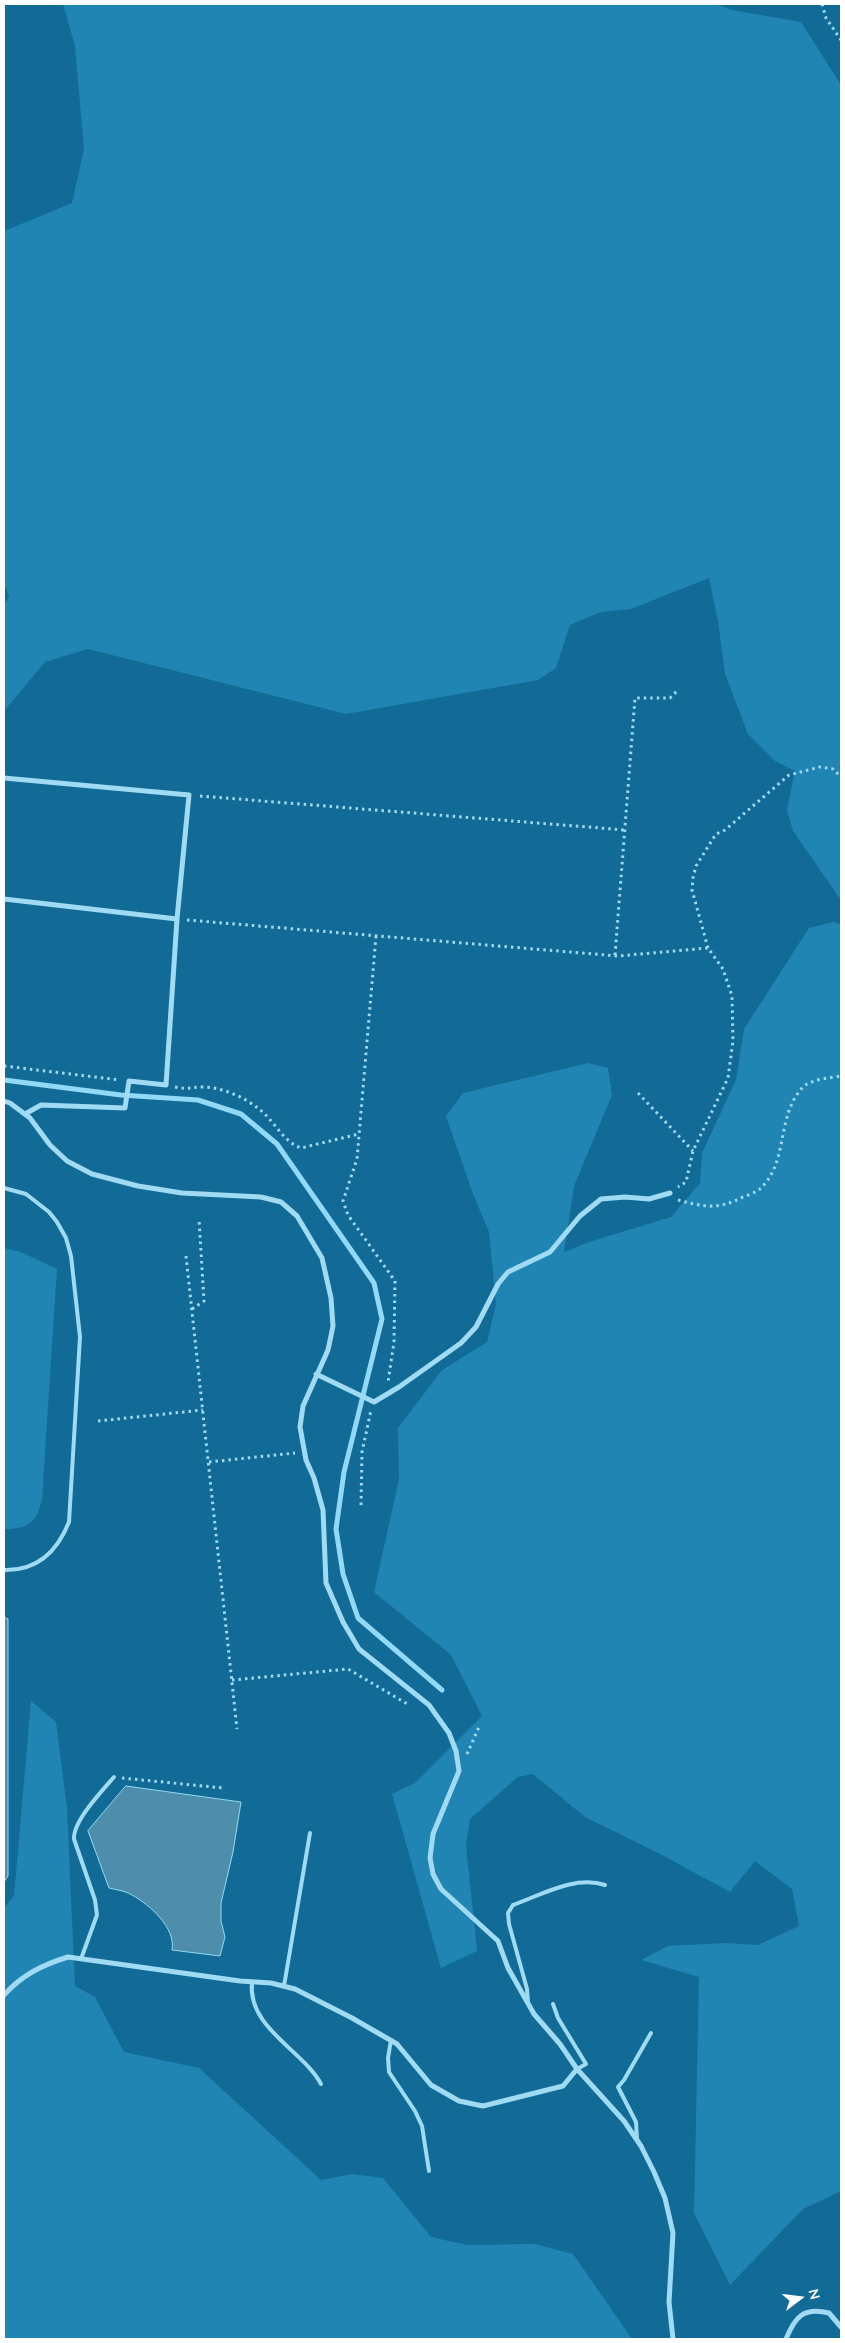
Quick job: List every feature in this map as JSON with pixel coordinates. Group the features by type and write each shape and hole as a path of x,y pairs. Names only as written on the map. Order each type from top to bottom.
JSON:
{"street":[{"path":"4,778 189,795 177,919 166,1085 129,1081 125,1108 41,1105 25,1114"},
{"path":"4,899 177,919"},
{"path":"4,1101 25,1114 67,1161 92,1174 138,1186 182,1193 261,1197 281,1202 297,1216 322,1258 331,1298 333,1326 328,1350 302,1406 300,1427 305,1452 323,1510 326,1583 343,1622 359,1649 428,1705 449,1734 456,1751 459,1771 433,1834 430,1858 433,1874 441,1889 498,1941 508,1968 528,2004 578,2069 624,2121 638,2141 654,2172 665,2198 673,2233 669,2302 673,2339"},
{"path":"316,1374 374,1402 461,1343 476,1327 498,1284 508,1272 550,1252 580,1216 601,1199 625,1197 649,1199 670,1193"},
{"path":"4,1995 25,1975 47,1963 68,1957 284,1986 295,1989 344,2014 397,2044 431,2086 459,2101 483,2106 563,2086 578,2069"},
{"path":"786,2339 793,2322 801,2315 812,2311 829,2313 841,2327"}],"lane":[{"path":"4,1188 26,1194 38,1202 57,1222 66,1238 71,1256 80,1336 69,1522 63,1537 51,1553 35,1564 19,1570 4,1570"},
{"path":"81,1959 97,1916 95,1900 74,1839 74,1831 97,1796 114,1777"},
{"path":"284,1986 310,1833"},
{"path":"528,2004 527,1989 509,1924 508,1913 513,1905 574,1883 596,1882 605,1885"},
{"path":"252,1982 250,1995 259,2013 282,2043 314,2071 321,2084"},
{"path":"553,2004 558,2018 586,2064 578,2069"},
{"path":"638,2141 636,2122 618,2087 651,2033"},
{"path":"391,2040 388,2058 389,2072 415,2111 422,2126 429,2171"}],"path":[{"path":"822,4 826,18 841,40"},
{"path":"615,955 635,698 670,698 678,691"},
{"path":"841,777 833,769 820,767 789,775 725,830 716,834 696,866 692,890 708,948 723,969 732,996 732,1041 728,1078 693,1151 686,1182 670,1193 675,1200 706,1208 730,1204 760,1189 776,1166 789,1107 803,1087 841,1076"},
{"path":"189,795 625,830"},
{"path":"177,919 615,955 708,948"},
{"path":"376,936 357,1159 343,1201 348,1215 394,1281 394,1342 386,1395"},
{"path":"4,1066 129,1081"},
{"path":"166,1085 187,1090 201,1087 223,1090 244,1099 272,1120 292,1144 301,1148 359,1134"},
{"path":"638,1093 693,1151"},
{"path":"192,1309 204,1301 199,1219"},
{"path":"186,1256 237,1729"},
{"path":"361,1504 362,1452 374,1402"},
{"path":"98,1421 203,1410"},
{"path":"209,1462 305,1452"},
{"path":"232,1680 348,1669 415,1708 428,1705"},
{"path":"469,1749 479,1727"},
{"path":"114,1777 223,1788"}],"shaded area":[{"path":"63,4 716,4 732,10 801,22 841,85 841,900 793,831 787,810 795,771 775,761 748,734 725,674 718,621 709,578 631,609 601,612 570,625 556,668 538,680 346,714 88,649 45,662 4,711 4,605 9,596 4,583 4,231 72,203 84,149 75,46"},
{"path":"834,922 841,925 841,2191 803,2209 730,2285 694,2213 699,1977 641,1960 668,1946 725,1943 758,1945 799,1926 792,1889 755,1861 730,1892 662,1855 585,1817 533,1774 518,1777 470,1819 466,1845 477,1951 441,1968 392,1794 415,1783 482,1716 451,1655 374,1592 399,1479 398,1428 442,1370 487,1342 496,1304 489,1232 473,1194 446,1116 463,1093 588,1063 608,1068 612,1095 574,1186 564,1252 589,1242 671,1217 700,1183 702,1153 736,1080 744,1029 809,928"},
{"path":"4,1248 21,1252 57,1269 42,1499 37,1514 30,1523 12,1529 4,1529"},
{"path":"4,1617 8,1619 8,1876 4,1882"},
{"path":"31,1701 56,1722 67,1808 75,1986 95,1997 124,2052 199,2068 321,2180 352,2174 383,2178 431,2237 467,2245 535,2244 573,2254 632,2339 4,2339 4,1908 14,1896"},
{"path":"126,1786 241,1802 233,1852 221,1903 221,1921 225,1937 220,1956 172,1950 170,1934 154,1911 130,1894 109,1888 88,1831"}],"waterway":[{"path":"4,1080 121,1095 198,1100 241,1114 277,1144 374,1283 382,1319 344,1472 336,1529 343,1574 358,1618 442,1690"}]}
